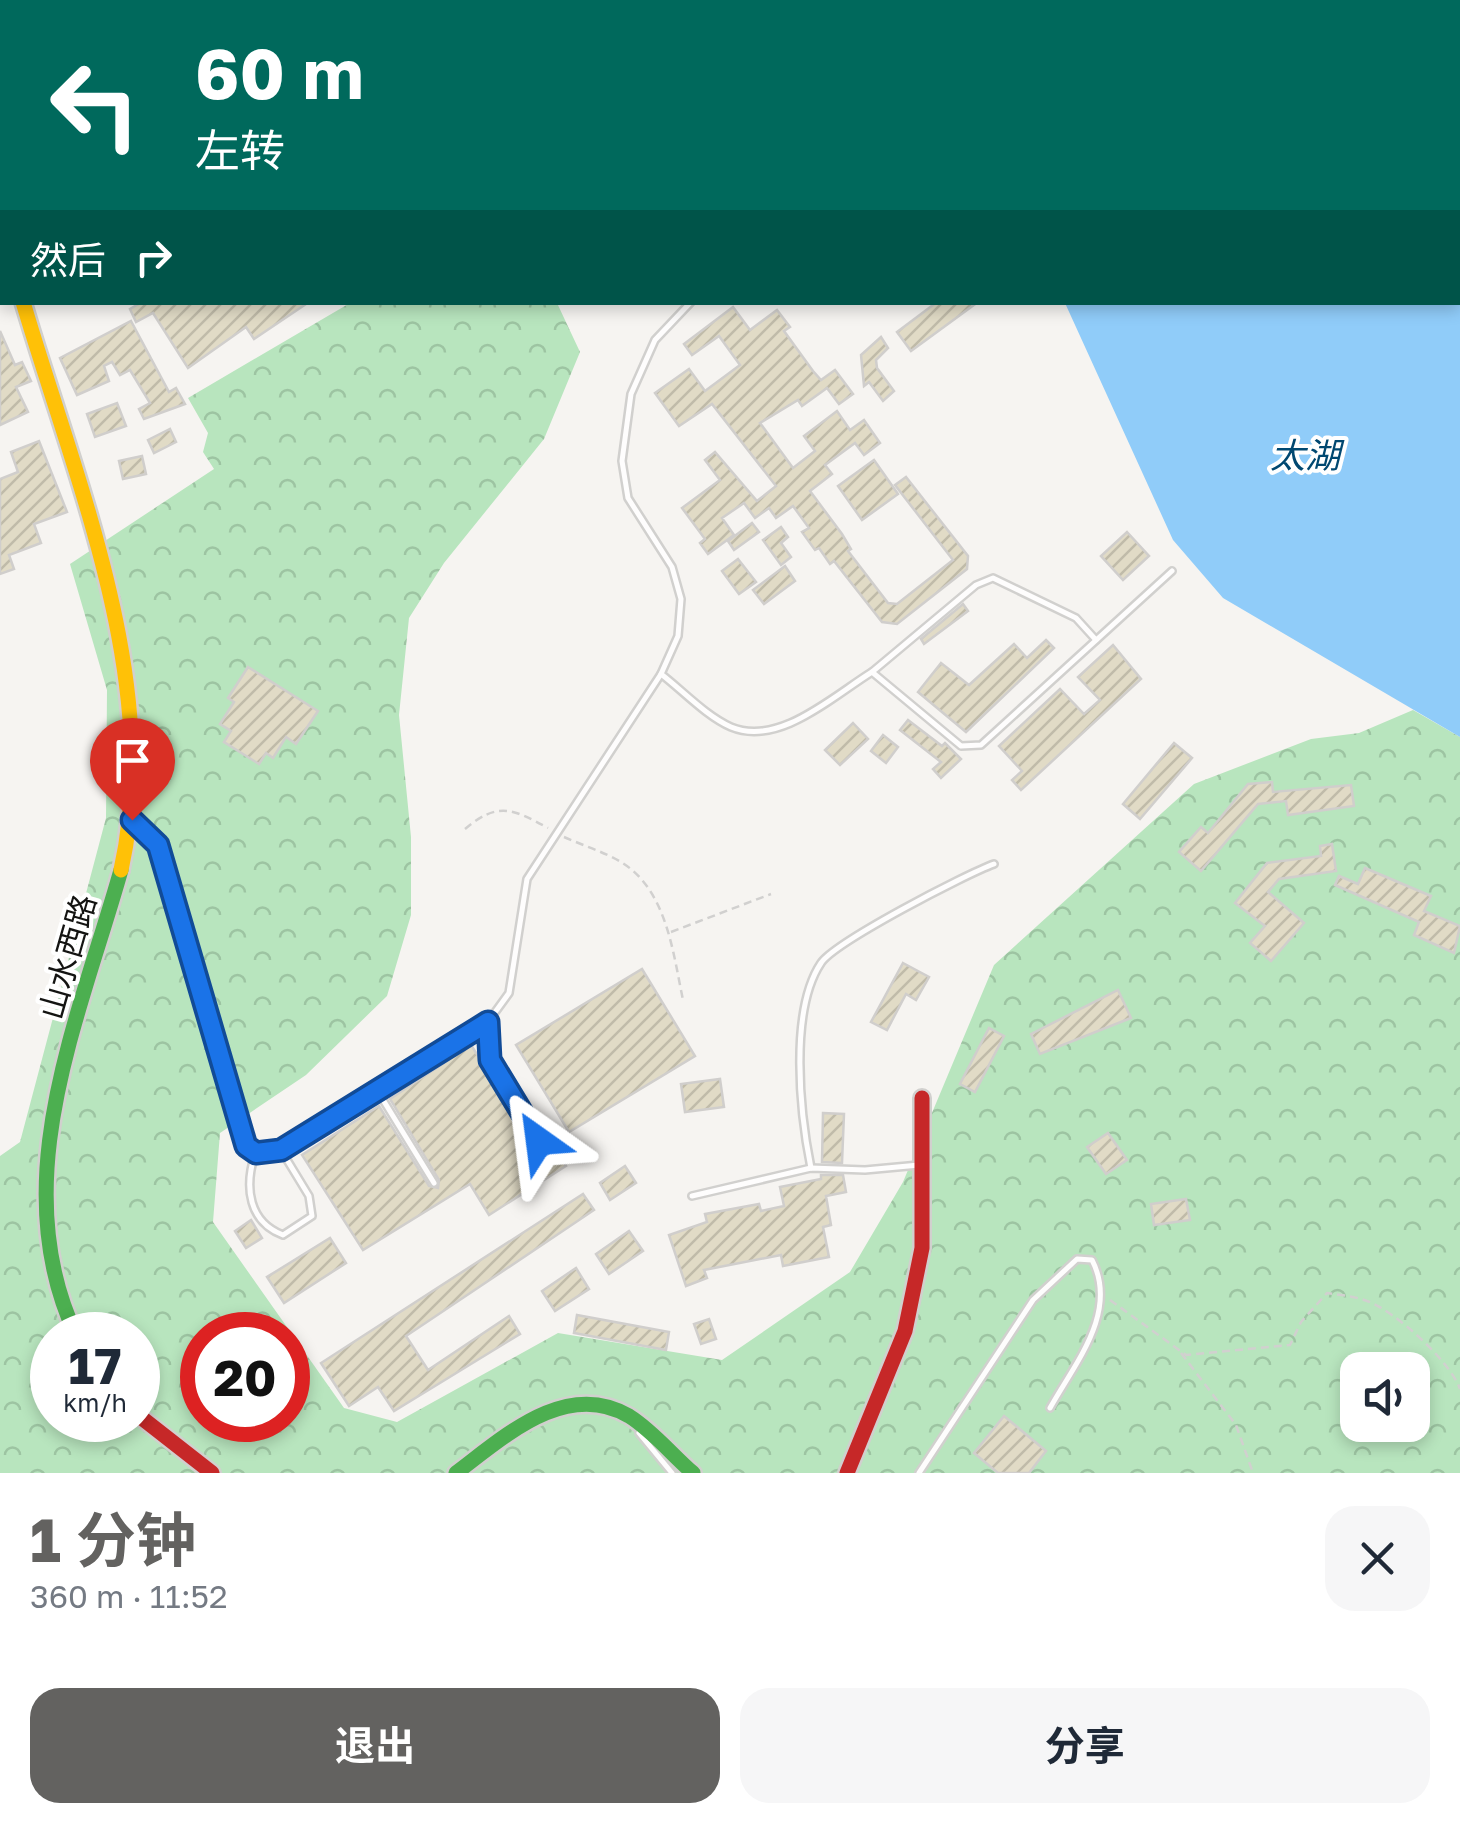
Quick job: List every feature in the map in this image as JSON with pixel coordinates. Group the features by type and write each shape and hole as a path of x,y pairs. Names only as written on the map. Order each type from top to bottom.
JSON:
{"street":[{"name":"山水西路","path":"25,305 106,584 134,727 132,820 48,1132 44,1176 48,1254 66,1312"},
{"path":"847,1473 905,1331 922,1248 922,1098"},
{"path":"456,1473 521,1425 556,1408 591,1402 629,1416 693,1473"},
{"path":"160,1432 212,1473"}],"lane":[{"path":"256,1153 281,1150 488,1022 509,992 527,879 661,674 678,636 681,599 672,566 628,498 622,462 631,394 654,340 688,305"},
{"path":"872,672 961,746 980,745 1172,570"},
{"path":"661,674 730,726 764,733 794,720 872,672 976,586 993,578 1076,618 1096,640"},
{"path":"132,820 158,845 239,1132 256,1153"},
{"path":"811,1168 801,1097 802,1041 811,984 823,959 958,877 994,864"},
{"path":"488,1022 490,1060 539,1141"},
{"path":"378,1090 434,1182"},
{"path":"256,1153 251,1167 252,1210 265,1228 283,1236 312,1216 310,1196 281,1150"},
{"path":"692,1196 811,1168 865,1170 922,1165"},
{"path":"919,1473 1033,1300 1078,1259 1092,1260 1102,1280 1099,1321 1050,1408"},
{"path":"629,1416 672,1473"}],"path":[{"path":"465,829 486,812 517,811 624,864 653,897 670,932 683,1000"},
{"path":"670,932 771,894"},
{"path":"1101,1294 1186,1355 1290,1345 1301,1322 1326,1293 1370,1302 1419,1337 1455,1375 1460,1388"},
{"path":"1176,1348 1236,1425 1253,1473"}],"green space":[{"path":"347,305 558,305 580,352 544,439 444,563 409,618 399,715 411,837 411,915 387,996 306,1075 220,1133 213,1222 276,1312 180,1312 180,1442 310,1442 310,1360 344,1408 397,1422 558,1333 722,1360 850,1272 903,1182 994,965 1194,784 1311,739 1359,733 1413,710 1460,737 1460,1473 0,1473 0,1156 20,1142 106,818 107,690 70,564 214,469 203,452 208,433 188,398"}],"water":[{"name":"太湖","path":"1066,305 1460,305 1460,737 1223,598 1173,540"}],"building":[{"path":"137,305 305,305 254,339 246,327 188,368 153,313 136,322 130,309"},
{"path":"933,305 974,305 911,351 897,332"},
{"path":"733,307 750,330 777,310 790,327 784,331 821,380 835,370 853,394 839,404 827,388 802,406 798,400 760,423 793,468 815,451 804,436 837,411 850,430 864,420 880,443 864,455 855,443 825,465 832,474 810,491 842,534 851,549 848,551 888,603 897,604 953,560 895,485 906,477 968,556 967,569 897,624 882,622 834,561 830,564 819,548 815,550 802,532 809,528 793,506 776,518 769,508 755,518 744,503 722,518 734,535 708,554 700,543 705,539 682,508 720,480 705,460 715,452 757,501 776,486 712,404 679,426 655,393 689,369 705,391 740,365 719,336 692,355 684,344"},
{"path":"131,321 169,392 176,388 185,404 144,419 139,409 150,403 130,370 120,375 112,362 104,366 109,381 77,395 60,358"},
{"path":"0,331 15,365 22,362 31,381 16,387 28,412 0,425"},
{"path":"881,337 888,348 876,360 877,368 894,391 883,401 869,382 864,386 861,355"},
{"path":"117,403 126,426 95,437 87,414"},
{"path":"170,429 176,442 154,453 148,440"},
{"path":"39,441 67,512 34,524 41,543 9,555 14,569 0,574 0,479 18,472 11,452"},
{"path":"142,456 146,474 123,479 119,461"},
{"path":"874,460 898,494 862,520 838,486"},
{"path":"752,523 759,532 734,550 728,541"},
{"path":"781,527 788,537 781,543 791,557 781,565 763,540"},
{"path":"1127,532 1149,556 1123,580 1101,556"},
{"path":"738,559 756,582 739,594 722,571"},
{"path":"785,566 795,581 764,604 753,590"},
{"path":"963,604 968,611 924,644 921,639"},
{"path":"1046,640 1054,648 966,732 918,692 941,663 969,685 1014,644 1027,658"},
{"path":"1113,645 1141,679 1021,790 1012,780 1022,771 999,746 1060,689 1084,714 1100,700 1078,677"},
{"path":"248,667 318,711 296,744 286,737 273,758 266,753 259,764 224,742 231,731 220,724 234,702 228,698"},
{"path":"908,720 942,746 945,743 961,759 941,778 933,769 941,762 900,730"},
{"path":"853,723 868,739 840,765 825,750"},
{"path":"883,735 898,747 886,763 871,751"},
{"path":"1174,743 1192,758 1140,819 1123,804"},
{"path":"1272,782 1273,792 1351,785 1354,806 1288,815 1286,801 1258,804 1201,871 1179,852 1201,827 1208,833 1248,784"},
{"path":"1332,844 1336,871 1279,879 1268,892 1304,923 1271,961 1250,943 1265,926 1235,903 1267,863 1321,856 1320,846"},
{"path":"1365,868 1431,896 1424,911 1460,926 1454,953 1414,935 1419,922 1335,885 1339,876 1358,884"},
{"path":"903,963 929,977 916,1000 906,994 887,1030 871,1022"},
{"path":"642,969 695,1056 569,1132 516,1045"},
{"path":"1118,990 1131,1018 1040,1054 1031,1034"},
{"path":"989,1028 1004,1036 975,1092 960,1084"},
{"path":"471,1045 544,1159 556,1151 566,1166 489,1215 470,1184 363,1250 302,1155 379,1106 429,1186 438,1188 439,1180 390,1099"},
{"path":"720,1079 724,1107 685,1112 681,1084"},
{"path":"823,1113 844,1114 842,1163 822,1162"},
{"path":"1108,1133 1127,1160 1106,1174 1087,1147"},
{"path":"625,1166 636,1183 610,1200 600,1183"},
{"path":"821,1175 843,1175 846,1192 826,1196 831,1225 823,1227 829,1257 783,1266 781,1255 704,1270 707,1278 686,1286 669,1235 707,1222 705,1214 759,1204 761,1211 784,1206 780,1187 821,1179"},
{"path":"583,1194 594,1210 406,1336 428,1370 509,1316 520,1334 394,1411 378,1387 349,1406 321,1363"},
{"path":"1186,1199 1190,1220 1154,1225 1151,1204"},
{"path":"251,1220 262,1238 246,1248 235,1231"},
{"path":"629,1231 643,1251 609,1274 596,1254"},
{"path":"330,1238 346,1263 284,1303 267,1277"},
{"path":"576,1268 589,1289 555,1311 542,1291"},
{"path":"577,1315 669,1332 666,1350 574,1333"},
{"path":"709,1319 716,1339 701,1344 694,1324"},
{"path":"1004,1416 1046,1451 1029,1473 998,1473 974,1453"}],"traffic: fast":[{"path":"68,1312 56,1277 47,1219 48,1160 69,1043 121,870"},
{"path":"456,1473 515,1429 559,1408 582,1404 605,1406 629,1416 693,1473"}],"traffic: slow":[{"path":"24,305 88,510 122,655 131,728 131,799 121,870"}],"traffic: jam":[{"path":"847,1473 905,1331 922,1248 922,1098"},
{"path":"160,1432 212,1473"}],"route":[{"path":"132,820 145,828 158,845 246,1146 256,1153 281,1150 488,1022 490,1060 539,1141"}]}
